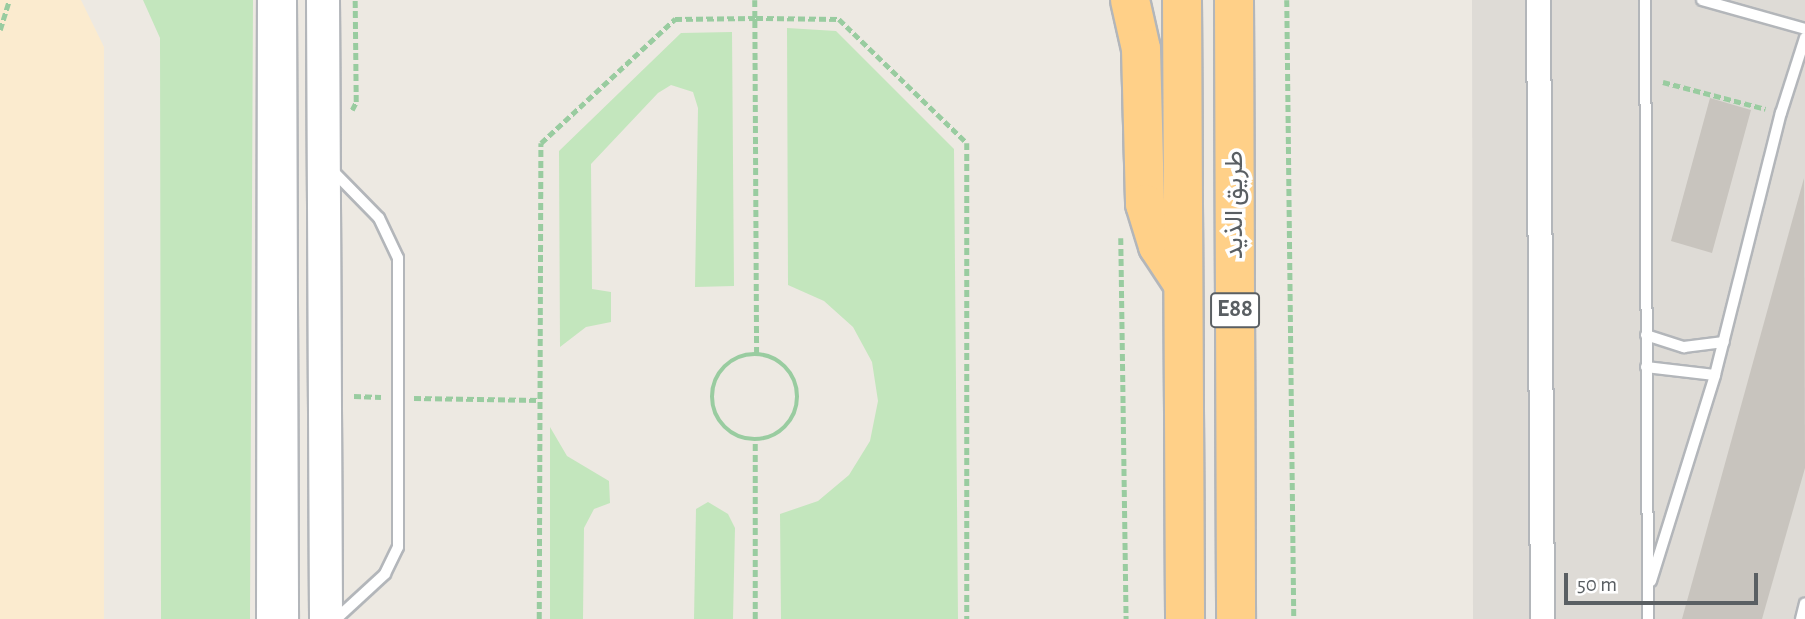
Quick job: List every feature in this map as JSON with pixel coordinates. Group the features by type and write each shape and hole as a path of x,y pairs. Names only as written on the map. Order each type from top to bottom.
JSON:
{"highway":[{"path":"1130,0 1141,49 1145,204 1158,246 1184,285"},
{"name":"طريق الذيد","path":"1182,0 1185,619"},
{"name":"طريق الذيد","path":"1234,0 1236,619"}],"street":[{"path":"279,0 282,619"},
{"path":"324,0 326,619"},
{"path":"1538,0 1542,619"}],"lane":[{"path":"262,619 263,0"},
{"path":"1645,0 1648,619"},
{"path":"1702,0 1805,29"},
{"path":"1648,591 1724,342 1781,113 1805,38"},
{"path":"323,162 379,218 394,244 398,547 385,574 336,619"},
{"path":"1646,335 1684,347 1724,342"},
{"path":"1646,367 1714,375"},
{"path":"1801,619 1805,603"}],"path":[{"path":"0,30 9,0"},
{"path":"755,0 757,354"},
{"path":"1287,0 1294,619"},
{"path":"539,619 541,143 675,19 756,18 839,19 967,144 967,619"},
{"path":"1645,78 1781,113"},
{"path":"1121,230 1126,619"},
{"path":"757,354 775,359 790,371 797,388 797,407 789,424 774,436 755,441 734,435 718,420 712,398 717,375 734,359 757,354"},
{"path":"354,396 539,400"},
{"path":"755,441 755,619"}],"shaded area":[{"path":"1472,0 1805,0 1805,619 1473,619"}],"green space":[{"path":"143,0 253,0 250,619 161,619 160,38"},
{"path":"787,28 836,31 954,149 958,619 781,619 780,514 818,501 849,475 870,441 878,401 872,362 853,327 824,301 788,285"},
{"path":"732,32 734,286 695,287 698,108 693,92 671,85 658,93 591,164 592,289 611,292 611,322 586,327 560,347 559,151 681,33"},
{"path":"550,427 567,456 609,481 610,503 594,509 584,528 583,619 550,619"},
{"path":"708,502 728,514 735,528 733,619 694,619 696,509"}],"sand":[{"path":"0,0 81,0 104,47 104,619 0,619"}],"building":[{"path":"1710,98 1751,110 1712,253 1671,241"},
{"path":"1804,178 1805,468 1762,619 1682,619"}]}
